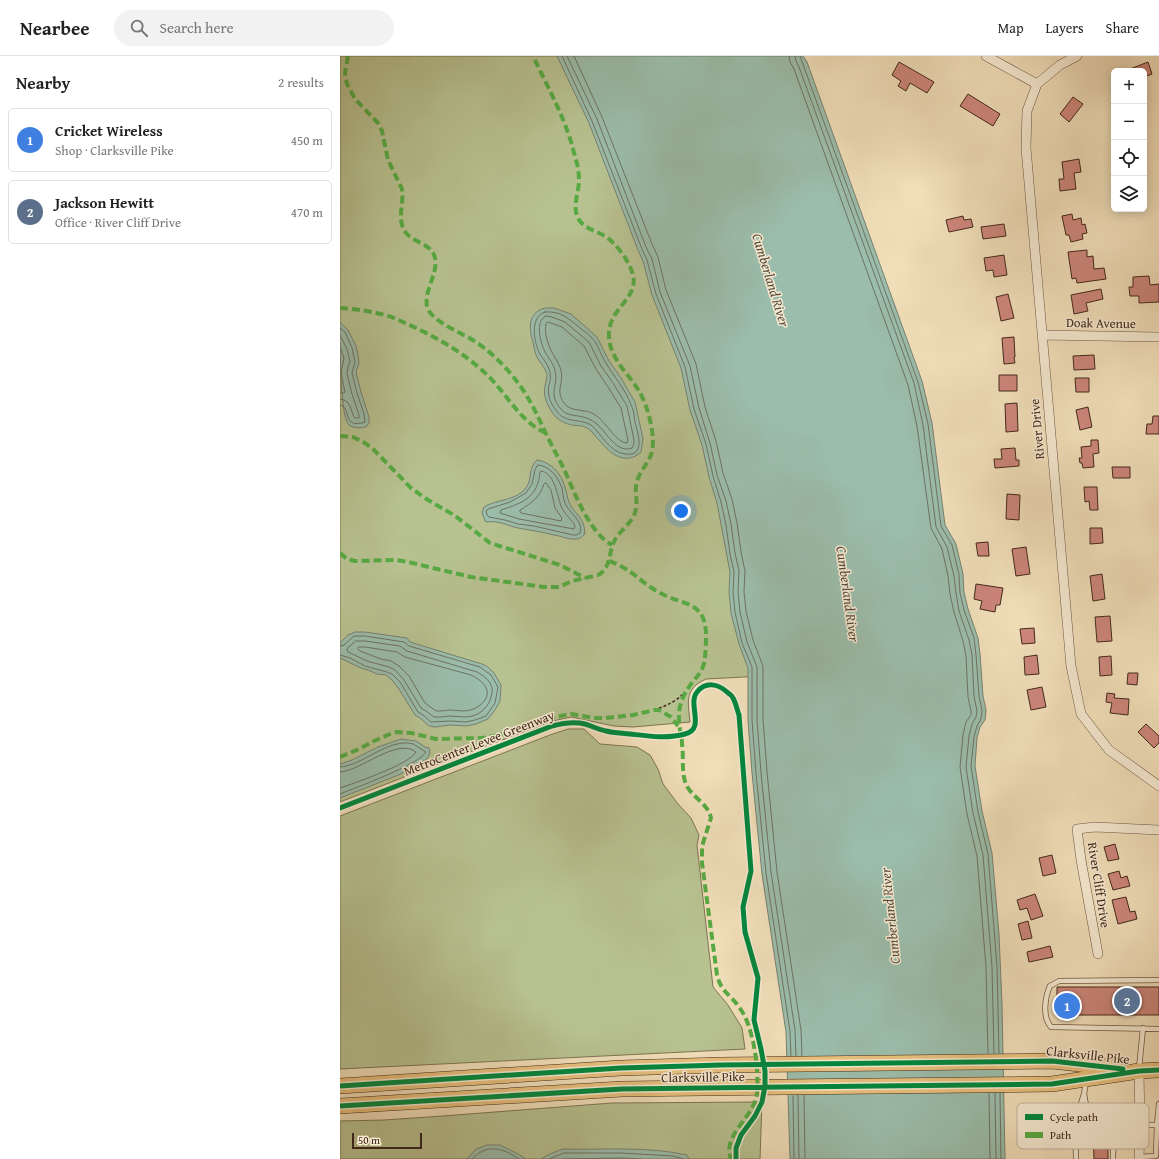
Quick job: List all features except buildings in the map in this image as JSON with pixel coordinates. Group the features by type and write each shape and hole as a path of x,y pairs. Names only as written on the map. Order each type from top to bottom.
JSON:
{"main road":[{"name":"Clarksville Pike","path":"340,1086 621,1068 721,1065 1052,1061 1139,1071"},
{"name":"Clarksville Pike","path":"340,1106 622,1089 1052,1084 1139,1071 1159,1070"}],"street":[{"path":"986,56 1037,84 1060,65 1078,56"},
{"name":"River Drive","path":"1037,84 1027,111 1026,148 1071,666 1080,714 1109,750 1159,786"},
{"name":"Doak Avenue","path":"1042,335 1159,337"},
{"name":"River Cliff Drive","path":"1098,954 1077,829 1095,827 1159,830"},
{"path":"1139,1071 1140,1103"}],"lane":[{"path":"1159,980 1059,981 1050,986 1046,1004 1046,1013 1051,1027 1159,1028"},
{"path":"1139,1071 1143,1028"},
{"path":"1081,1103 1087,1078"},
{"path":"1084,1094 1086,1103"},
{"path":"1139,1158 1156,1156 1159,1104"},
{"path":"1149,1125 1157,1125"},
{"path":"1076,1149 1076,1159"}],"path":[{"path":"654,710 679,699 685,692"}],"shaded area":[{"path":"340,56 573,56 648,217 763,676 706,679 699,683 694,687 689,697 690,722 633,727 614,726 571,717 553,721 340,802"},
{"path":"568,729 584,729 600,744 637,747 650,755 658,769 663,784 691,818 699,835 697,845 713,987 728,1005 742,1028 745,1049 340,1069 340,816"},
{"path":"762,1102 760,1159 340,1159 340,1121 384,1120 612,1103"}],"water":[{"name":"Cumberland River","path":"557,56 803,56 807,62 922,381 932,423 945,525 956,544 963,574 964,592 978,638 983,696 986,710 985,720 980,727 977,738 975,766 982,811 992,853 999,934 1005,1159 790,1159 786,1032 762,874 748,720 748,668 739,644 731,613 729,592 730,572 717,503 709,477 702,445 690,410 681,368 652,295 643,261 589,123"},
{"path":"554,308 571,314 597,337 609,361 635,402 643,439 641,452 635,456 624,458 613,454 589,429 583,426 564,422 558,419 552,412 545,397 547,374 536,355 530,327 532,318 535,314 539,310"},
{"path":"340,322 348,330 356,346 359,363 356,372 369,417 369,423 366,427 352,427 348,424 345,417 341,376"},
{"path":"537,460 547,463 555,469 561,477 569,502 583,523 585,533 580,538 571,539 518,528 499,522 485,521 482,512 484,507 495,502 512,498 522,492 528,484 532,467"},
{"path":"355,632 407,638 410,642 482,664 494,673 501,685 500,701 488,719 476,724 466,726 429,726 415,715 399,689 386,675 377,674 366,670 340,658 340,643 348,635"},
{"path":"401,739 416,741 429,748 430,753 427,759 401,774 340,798 340,764 352,760 378,747"},
{"path":"487,1145 500,1145 526,1159 467,1159 476,1149"},
{"path":"563,1149 656,1150 687,1155 689,1159 541,1159"}],"marked path":[{"path":"348,56 345,73 347,84 355,99 378,123 382,131 388,160 402,189 401,219 403,228 410,237 430,249 435,258 436,264 427,299 429,311 438,320 483,347 513,376 533,407 589,521 596,531 612,545"},
{"path":"340,553 347,559 355,561 396,560 471,577 544,587 559,587 572,581 598,575 602,572 606,568 616,538 635,513 636,485 639,475 651,455 653,448 651,423 646,405 639,391 616,359 610,345 609,337 613,319 632,291 634,284 633,275 625,258 617,247 608,238 586,226 578,218 576,213 576,204 579,177 571,140 533,56"},
{"path":"340,308 368,311 390,317 429,334 464,356 485,373 530,423 546,433"},
{"path":"340,436 353,437 365,443 374,450 411,488 454,515 490,543 560,565 585,578"},
{"path":"609,561 628,570 665,596 692,606 703,617 706,628 705,659 700,673 683,697 679,710 679,723 682,741 684,779 688,789 707,808 711,818 702,846 702,863 717,975 723,989 736,1003 744,1015 752,1036 756,1060 757,1093 755,1102 734,1134 729,1150 731,1159"},
{"path":"340,757 397,732 411,733 436,739 483,738 509,733 555,717 571,714 594,718 606,718 659,710 671,717 678,726"}],"cycle path":[{"name":"MetroCenter Levee Greenway","path":"340,808 560,724 581,723 609,732 651,736 664,737 685,734 691,731 694,727 694,697 704,686 712,685 720,687 731,695 739,715 751,871 743,907 745,932 758,978 754,1020 765,1071 765,1086 762,1102 755,1116 741,1135 736,1148 736,1159"},
{"path":"340,1086 621,1068 721,1065 1052,1061 1123,1069"},
{"path":"340,1106 622,1089 1052,1084 1139,1071 1159,1070"}],"place":[{"name":"Jackson Hewitt","path":"1127,1001"},
{"name":"Cricket Wireless","path":"1067,1006"}]}
